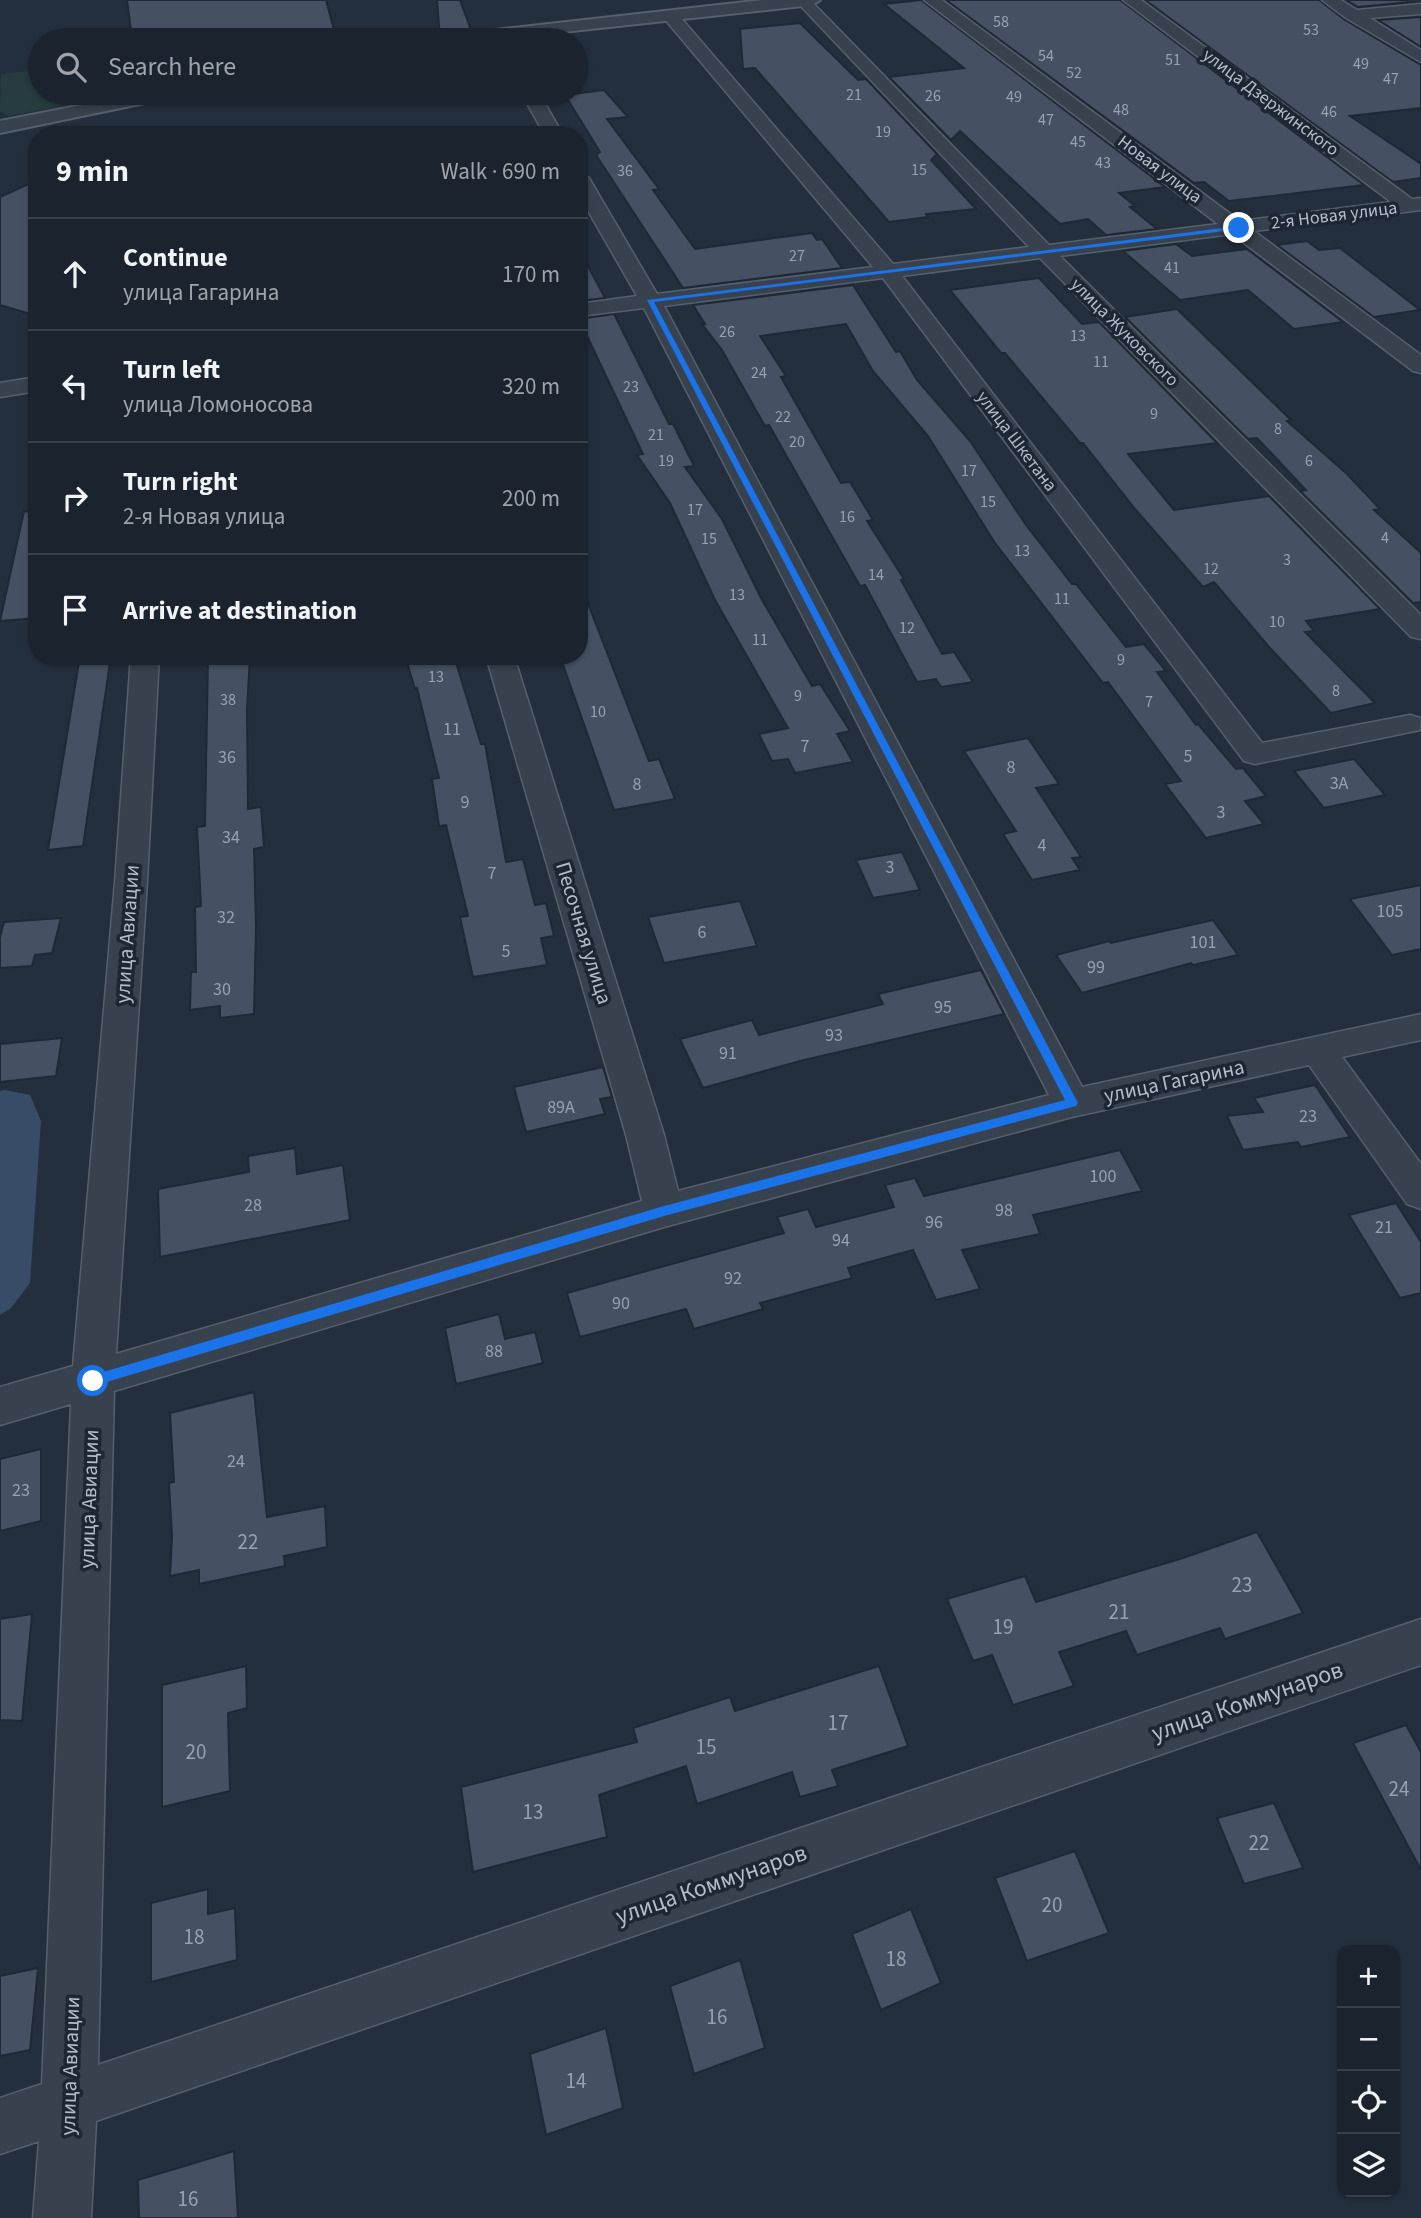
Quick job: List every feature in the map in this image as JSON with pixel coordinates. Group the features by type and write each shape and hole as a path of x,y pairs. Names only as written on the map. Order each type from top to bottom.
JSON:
{"street":[{"name":"Новая улица","path":"932,0 1421,366"},
{"name":"улица Дзержинского","path":"1131,0 1415,205"},
{"path":"1330,0 1421,57"},
{"path":"547,28 663,7 807,1"},
{"name":"улица Жуковского","path":"807,1 1045,252 1421,631"},
{"name":"улица Шкетана","path":"663,7 889,272 1255,754 1417,727"},
{"path":"1352,16 1421,9"},
{"path":"0,127 109,105"},
{"path":"537,105 549,126"},
{"path":"588,193 650,300 1072,1103"},
{"name":"2-я Новая улица","path":"588,309 1415,205"},
{"path":"0,390 28,385"},
{"name":"улица Авиации","path":"62,2218 69,2103 93,1381 131,882 144,665"},
{"name":"Песочная улица","path":"503,665 645,1135 664,1211"},
{"name":"улица Гагарина","path":"0,1406 93,1381 664,1211 1072,1103 1421,1027"},
{"path":"1318,1051 1421,1194"},
{"name":"улица Коммунаров","path":"0,2126 1421,1642"}],"green space":[{"path":"28,71 28,105 67,105 8,116 0,111 1,74"}],"water":[{"path":"0,1091 30,1095 41,1121 30,1283 11,1308 0,1315"}],"building":[{"path":"127,0 326,0 333,28 131,28"},
{"path":"437,0 460,0 470,28 439,28"},
{"path":"921,0 1165,187 1119,193 1135,206 1130,207 1157,229 1106,235 1088,219 1060,224 960,131 951,140 889,77 964,68 884,4"},
{"path":"946,0 1120,0 1364,185 1229,201 1204,182 1194,183"},
{"path":"1145,0 1319,0 1345,20 1421,65 1421,108 1350,116 1421,164 1421,178 1393,182"},
{"path":"1346,0 1406,0 1410,2 1358,7"},
{"path":"1421,17 1421,47 1378,20"},
{"path":"800,23 858,80 866,79 937,154 931,160 976,209 926,214 928,217 889,222 755,68 743,69 740,29"},
{"path":"604,90 628,117 607,119 659,189 653,190 695,249 812,233 817,240 822,239 842,268 683,288 596,155 600,152 588,132 588,126 584,126 571,105 588,105 588,92"},
{"path":"28,184 28,313 0,305 0,197"},
{"path":"1307,241 1319,250 1340,248 1420,310 1374,317 1277,245"},
{"path":"1176,244 1192,256 1247,249 1343,322 1294,329 1248,290 1180,300 1123,251"},
{"path":"588,266 605,298 588,300"},
{"path":"1039,278 1082,324 1099,322 1217,443 1128,454 1174,510 1269,496 1380,609 1306,621 1314,631 1305,632 1375,703 1331,713 1269,647 1214,582 1203,587 950,290"},
{"path":"853,285 896,352 900,351 917,380 970,441 1026,525 1072,584 1076,584 1126,647 1144,644 1166,671 1157,672 1196,725 1198,724 1236,769 1243,768 1266,796 1245,801 1264,824 1206,838 1165,784 1181,781 1108,682 1103,683 995,543 928,436 873,371 846,324 760,336 786,376 781,377 841,483 850,482 873,520 867,521 904,579 901,580 942,654 954,652 973,682 941,687 936,679 917,682 865,585 860,586 769,425 765,426 693,305"},
{"path":"1177,309 1291,420 1287,421 1347,474 1380,509 1374,510 1421,553 1421,602 1413,603 1300,491 1306,490 1257,438 1248,439 1125,317"},
{"path":"614,314 669,424 673,424 694,466 685,467 722,519 761,598 812,686 820,684 850,731 837,734 853,762 795,773 788,759 772,761 759,734 788,728 715,600 670,503 637,455 643,454 588,338 588,318"},
{"path":"24,511 28,512 28,619 0,621"},
{"path":"588,603 649,761 659,759 675,799 614,810 563,665 588,665"},
{"path":"79,665 110,665 83,846 48,850"},
{"path":"208,665 250,665 248,809 261,807 264,847 254,849 254,1014 220,1018 220,1006 190,1010 191,972 196,972 195,907 201,906 197,827 205,826"},
{"path":"408,665 457,665 481,744 485,744 506,862 523,859 535,905 546,903 554,936 541,938 547,965 473,977 460,917 468,916 446,825 439,826 432,779 439,778 417,688 415,689"},
{"path":"1028,738 1059,784 1036,788 1081,857 1072,858 1080,870 1032,880 1003,834 1016,831 964,751"},
{"path":"1354,759 1385,795 1324,808 1294,771"},
{"path":"902,852 920,890 873,898 856,860"},
{"path":"1421,885 1421,949 1392,955 1350,899"},
{"path":"740,901 757,946 664,963 648,917"},
{"path":"61,918 52,953 35,955 32,966 0,968 0,937 4,922"},
{"path":"1213,920 1238,955 1193,965 1191,963 1082,993 1056,955 1109,941 1111,943"},
{"path":"981,970 1004,1014 804,1060 703,1088 680,1039 752,1020 759,1035 883,1004 878,994"},
{"path":"62,1038 56,1076 0,1082 0,1044"},
{"path":"603,1067 612,1097 600,1099 605,1114 526,1132 514,1087"},
{"path":"1315,1085 1350,1137 1301,1147 1298,1142 1243,1150 1227,1116 1263,1112 1254,1098"},
{"path":"295,1148 297,1174 343,1165 350,1220 160,1257 158,1189 249,1172 248,1156"},
{"path":"1120,1150 1142,1191 1033,1215 1040,1234 962,1250 980,1289 936,1300 913,1250 848,1268 852,1278 760,1303 763,1309 694,1329 686,1309 580,1337 567,1293 784,1233 777,1217 808,1209 816,1227 894,1207 885,1185 915,1178 924,1196"},
{"path":"1396,1203 1421,1242 1421,1293 1400,1298 1349,1215"},
{"path":"499,1314 505,1339 535,1332 543,1363 456,1384 445,1328"},
{"path":"254,1392 267,1517 325,1506 327,1547 284,1556 285,1566 199,1584 199,1570 170,1576 172,1537 169,1483 174,1482 170,1413"},
{"path":"41,1449 41,1521 0,1531 0,1459"},
{"path":"1257,1532 1303,1613 1225,1639 1220,1628 1137,1655 1126,1631 1059,1652 1074,1686 1013,1705 992,1655 973,1661 947,1599 1025,1576 1036,1602 1183,1558"},
{"path":"32,1614 22,1721 0,1720 0,1619"},
{"path":"246,1666 247,1708 228,1713 230,1791 162,1807 162,1685"},
{"path":"879,1666 908,1746 832,1770 838,1786 800,1797 792,1772 697,1804 686,1766 599,1795 607,1837 473,1872 461,1787 637,1742 633,1728 730,1697 735,1711"},
{"path":"1406,1725 1421,1752 1421,1870 1353,1743"},
{"path":"1274,1803 1303,1868 1244,1884 1217,1818"},
{"path":"1075,1851 1109,1933 1027,1961 995,1878"},
{"path":"208,1889 208,1914 235,1908 237,1960 151,1982 151,1903"},
{"path":"911,1909 941,1983 881,2010 852,1934"},
{"path":"740,1960 765,2048 694,2074 670,1986"},
{"path":"38,1968 30,2050 0,2056 0,1976"},
{"path":"606,2028 623,2108 546,2135 530,2054"},
{"path":"234,2151 238,2218 139,2218 138,2180"}],"route":[{"path":"93,1381 664,1211 1072,1103 650,300 1239,228"}]}
